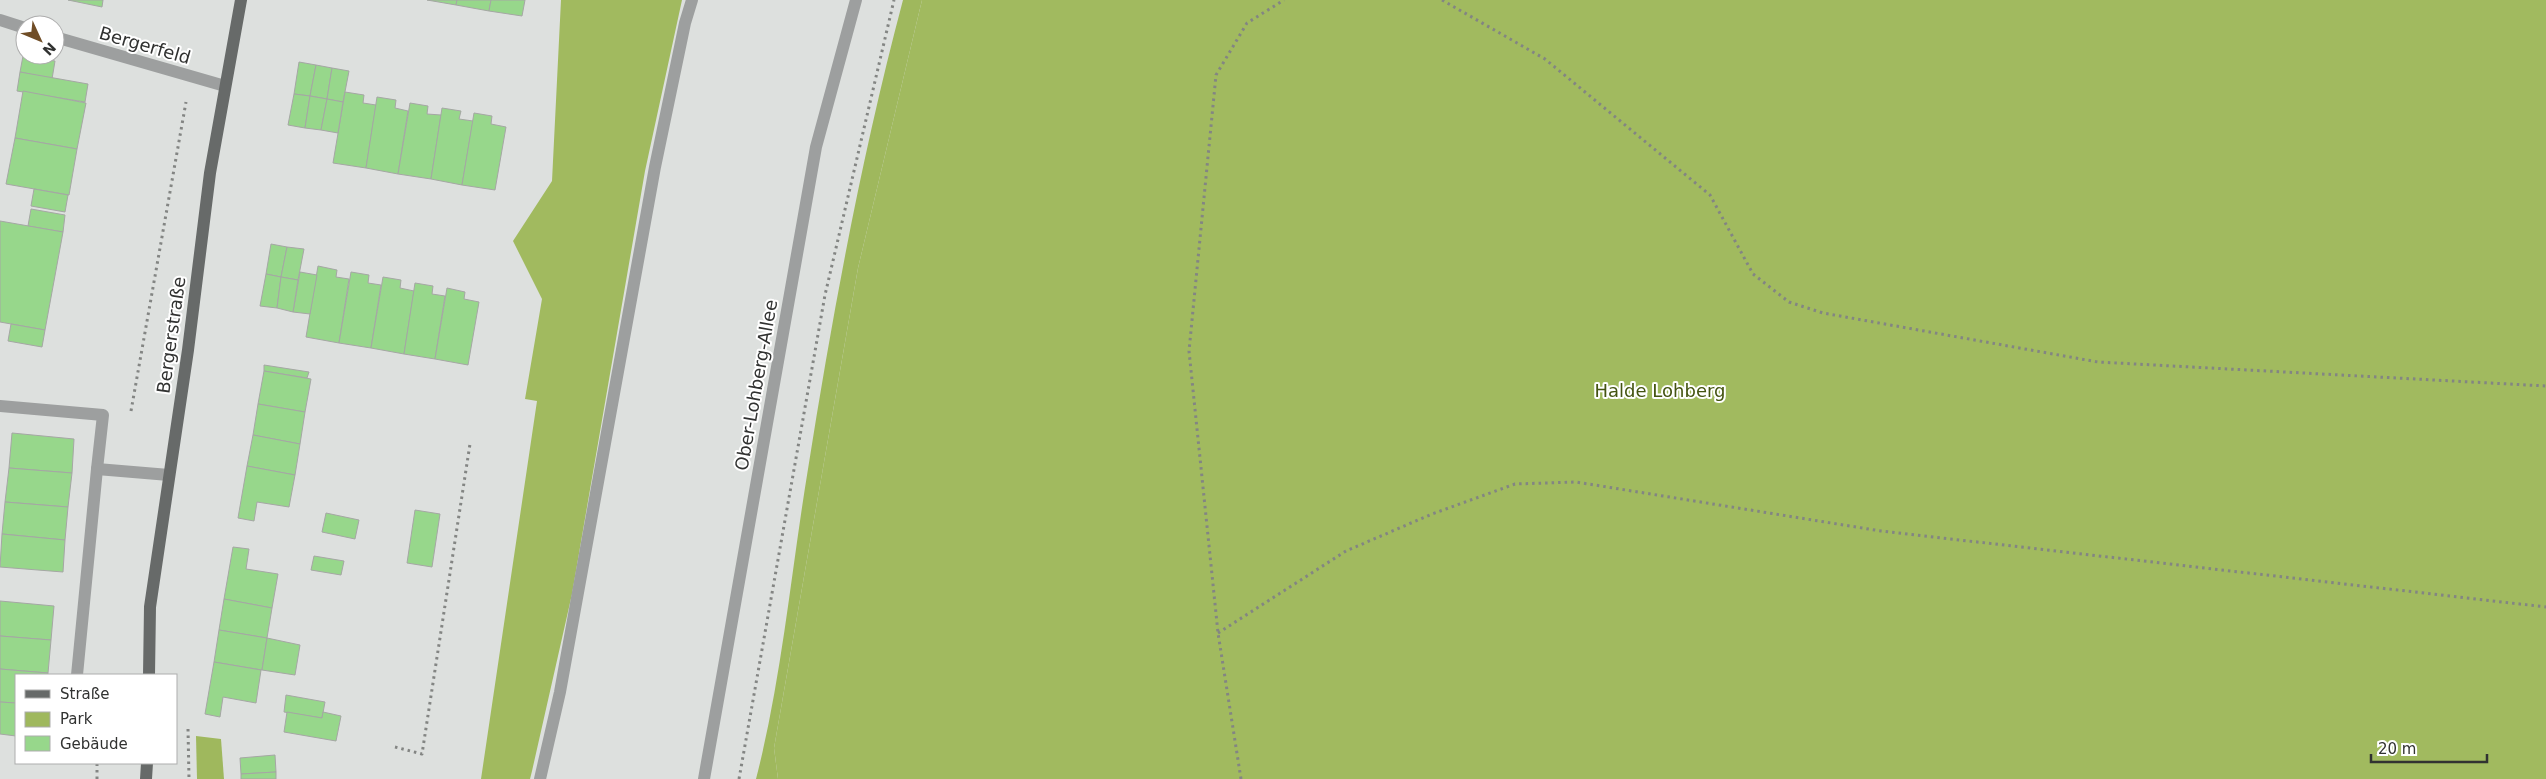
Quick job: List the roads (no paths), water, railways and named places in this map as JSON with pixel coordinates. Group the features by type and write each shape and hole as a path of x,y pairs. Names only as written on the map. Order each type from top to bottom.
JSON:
{"main road":[{"name":"Bergerstraße","path":"149,674 150,607 210,173 241,0"},
{"path":"146,779 147,764"}],"street":[{"path":"540,779 560,692 655,167 685,23 692,0"},
{"name":"Ober-Lohberg-Allee","path":"704,779 816,147 856,0"},
{"path":"0,20 15,25"},
{"name":"Bergerfeld","path":"65,39 225,86"},
{"path":"0,406 103,415 77,674"},
{"path":"98,469 169,475"}],"park label":[{"name":"Halde Lohberg","path":"1660,390"}]}
